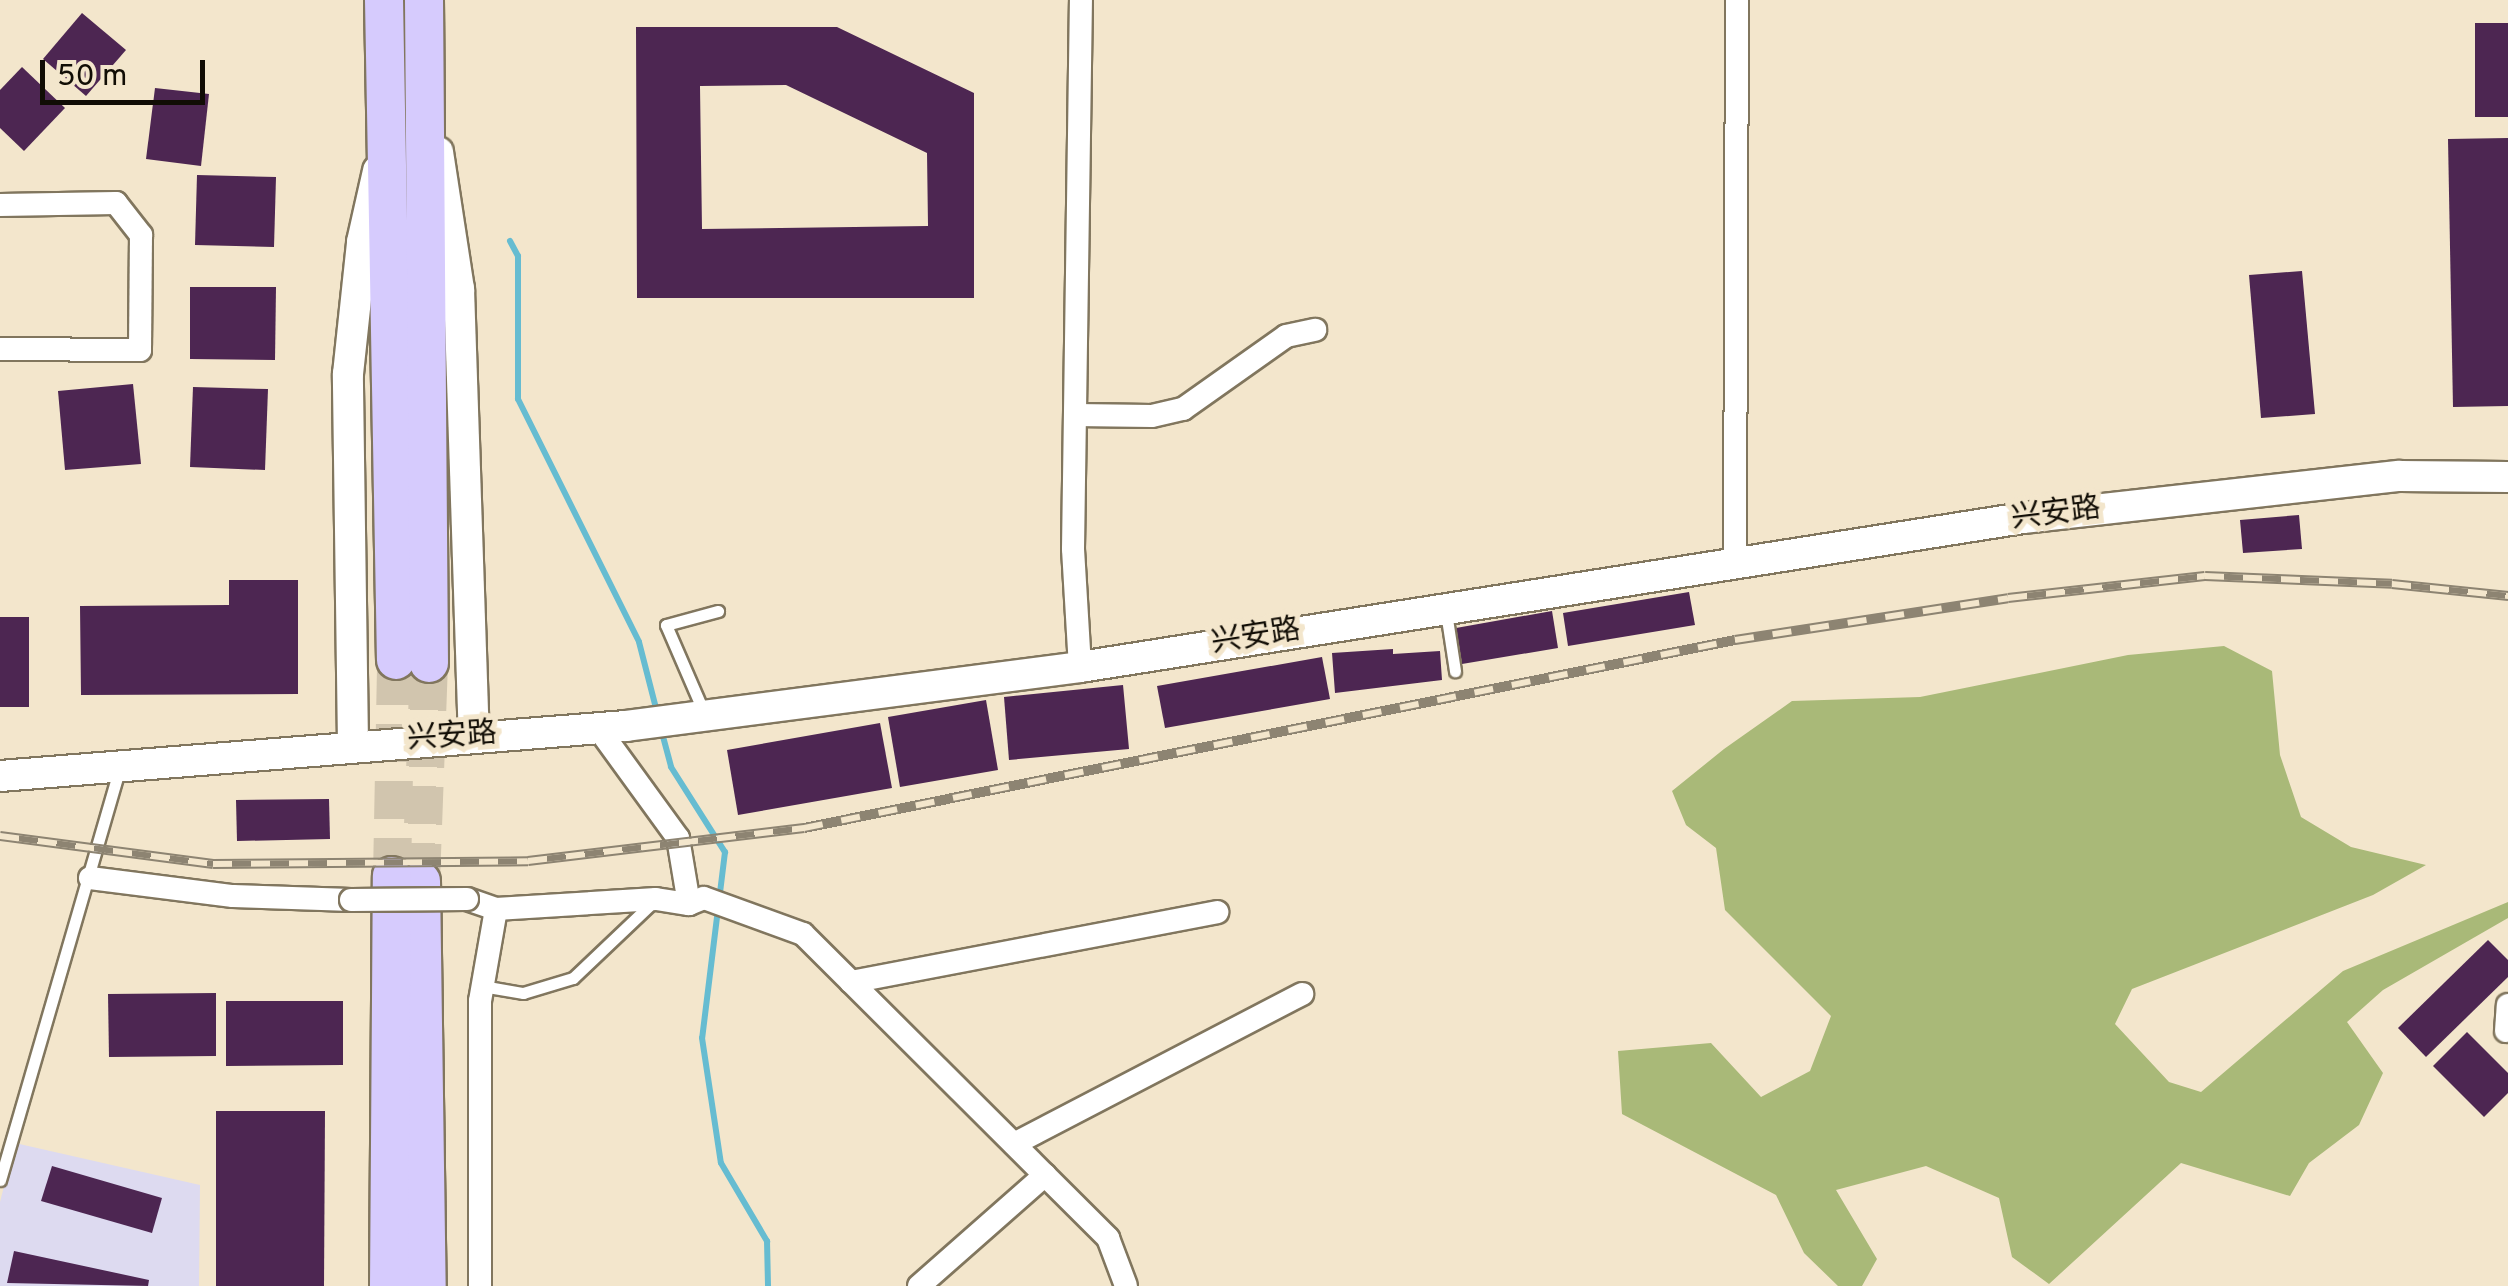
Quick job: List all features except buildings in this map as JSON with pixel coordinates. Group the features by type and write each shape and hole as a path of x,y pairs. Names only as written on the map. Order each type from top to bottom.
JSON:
{"main road":[{"path":"384,0 413,662 429,93 424,0"},
{"path":"389,1286 407,878 427,1286"}],"street":[{"path":"1080,666 1075,415 1082,0"},
{"path":"1736,561 1737,0"},
{"path":"429,93 459,289 474,737"},
{"path":"354,744 348,374 362,242 390,120"},
{"path":"0,205 116,203 141,235 140,350 0,350"},
{"path":"1075,415 1152,416 1183,409 1286,336 1315,330"},
{"name":"兴安路","path":"0,776 119,770 354,744 612,727 1080,666 2023,518 2400,476 2508,477"},
{"path":"612,727 678,838 696,901"},
{"path":"90,878 233,896 467,899 496,909 656,899 696,901 803,934 1108,1238 1126,1286"},
{"path":"480,1286 482,986 496,909"},
{"path":"851,982 1217,912"},
{"path":"1014,1144 1302,994"},
{"path":"2506,1031 2508,1005"},
{"path":"920,1286 1045,1176"}],"lane":[{"path":"1445,608 1455,670"},
{"path":"699,715 666,625 718,611"},
{"path":"0,1180 119,770"},
{"path":"482,986 523,992 573,978 656,899"}],"shaded area":[{"path":"15,1143 200,1185 199,1286 0,1286 0,1202"}],"green space":[{"path":"2224,646 2272,671 2280,755 2301,817 2351,847 2426,865 2373,895 2132,989 2115,1024 2169,1082 2201,1092 2343,971 2508,902 2508,918 2383,990 2347,1022 2383,1073 2359,1125 2309,1163 2290,1196 2181,1163 2049,1284 2012,1257 1999,1198 1926,1166 1836,1190 1877,1259 1862,1286 1838,1286 1804,1253 1776,1195 1622,1114 1618,1051 1711,1043 1761,1097 1810,1071 1831,1016 1725,910 1716,848 1686,825 1672,791 1724,749 1792,701 1920,697 2128,655"}],"waterway":[{"path":"510,241 518,256 518,399 639,642 657,712"},
{"path":"661,729 671,767 725,852 702,1038 721,1163 767,1241 768,1286"}],"tunnel":[{"path":"392,876 396,660"},
{"path":"421,881 429,663"}],"railway":[{"path":"0,836 213,864 528,861 804,828 1735,640 2008,598 2205,576 2392,584 2508,596"}]}
